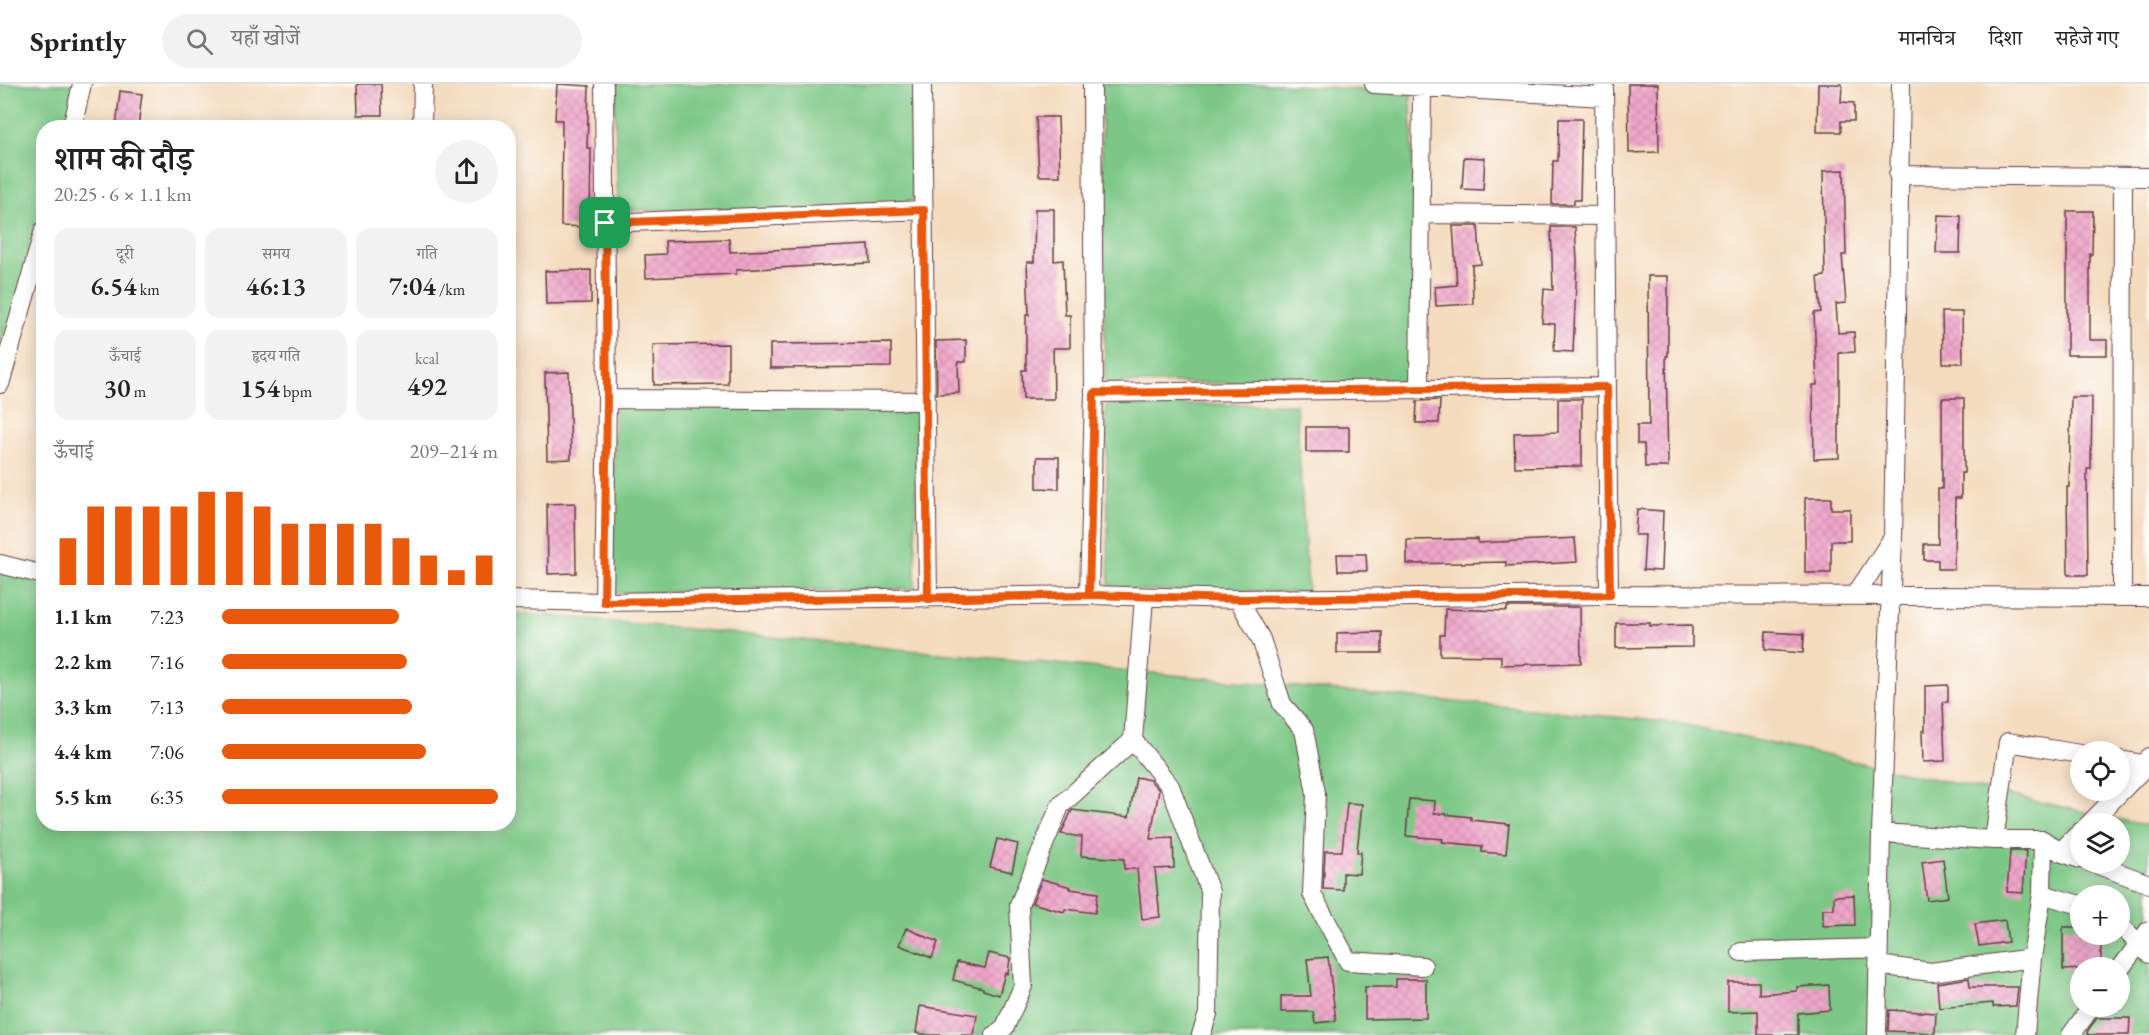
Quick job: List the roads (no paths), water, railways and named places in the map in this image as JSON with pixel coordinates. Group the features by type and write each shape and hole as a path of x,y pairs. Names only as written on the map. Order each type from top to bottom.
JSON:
{"street":[{"path":"74,120 82,84"},
{"path":"422,120 423,84"},
{"path":"604,84 607,399 604,602"},
{"path":"922,84 928,599"},
{"path":"1089,595 1094,393 1092,84"},
{"path":"1374,84 1604,91 1610,595"},
{"path":"1877,1035 1881,833 1893,538 1900,84"},
{"path":"1419,390 1422,87"},
{"path":"1898,175 2149,177"},
{"path":"2122,597 2123,177"},
{"path":"605,223 924,210"},
{"path":"1421,214 1605,216"},
{"path":"0,384 36,258"},
{"path":"1094,393 1607,387"},
{"path":"607,399 926,401"},
{"path":"1855,596 1893,538"},
{"path":"0,564 36,573"},
{"path":"516,600 604,602 1089,595 1238,599 1610,595 2149,597"},
{"path":"1144,597 1133,740 1170,786 1210,892 1208,1014 1201,1035"},
{"path":"1238,599 1261,639 1282,704 1304,730 1317,793 1312,894 1348,961 1423,966"},
{"path":"995,1035 1005,1027 1023,986 1019,905 1060,806 1133,740"},
{"path":"1994,840 2008,742 2070,752"},
{"path":"2130,761 2148,762"},
{"path":"2099,813 2148,762"},
{"path":"1881,833 1994,840 2043,840 2060,852 2070,856"},
{"path":"2025,1035 2032,958 2042,894 2043,840"},
{"path":"2060,852 2070,842"},
{"path":"2120,873 2149,884"},
{"path":"2042,894 2070,902"},
{"path":"2130,932 2145,943 2130,959"},
{"path":"1741,952 1878,957 1931,972 2032,958"},
{"path":"2071,1035 2084,1017"}]}
